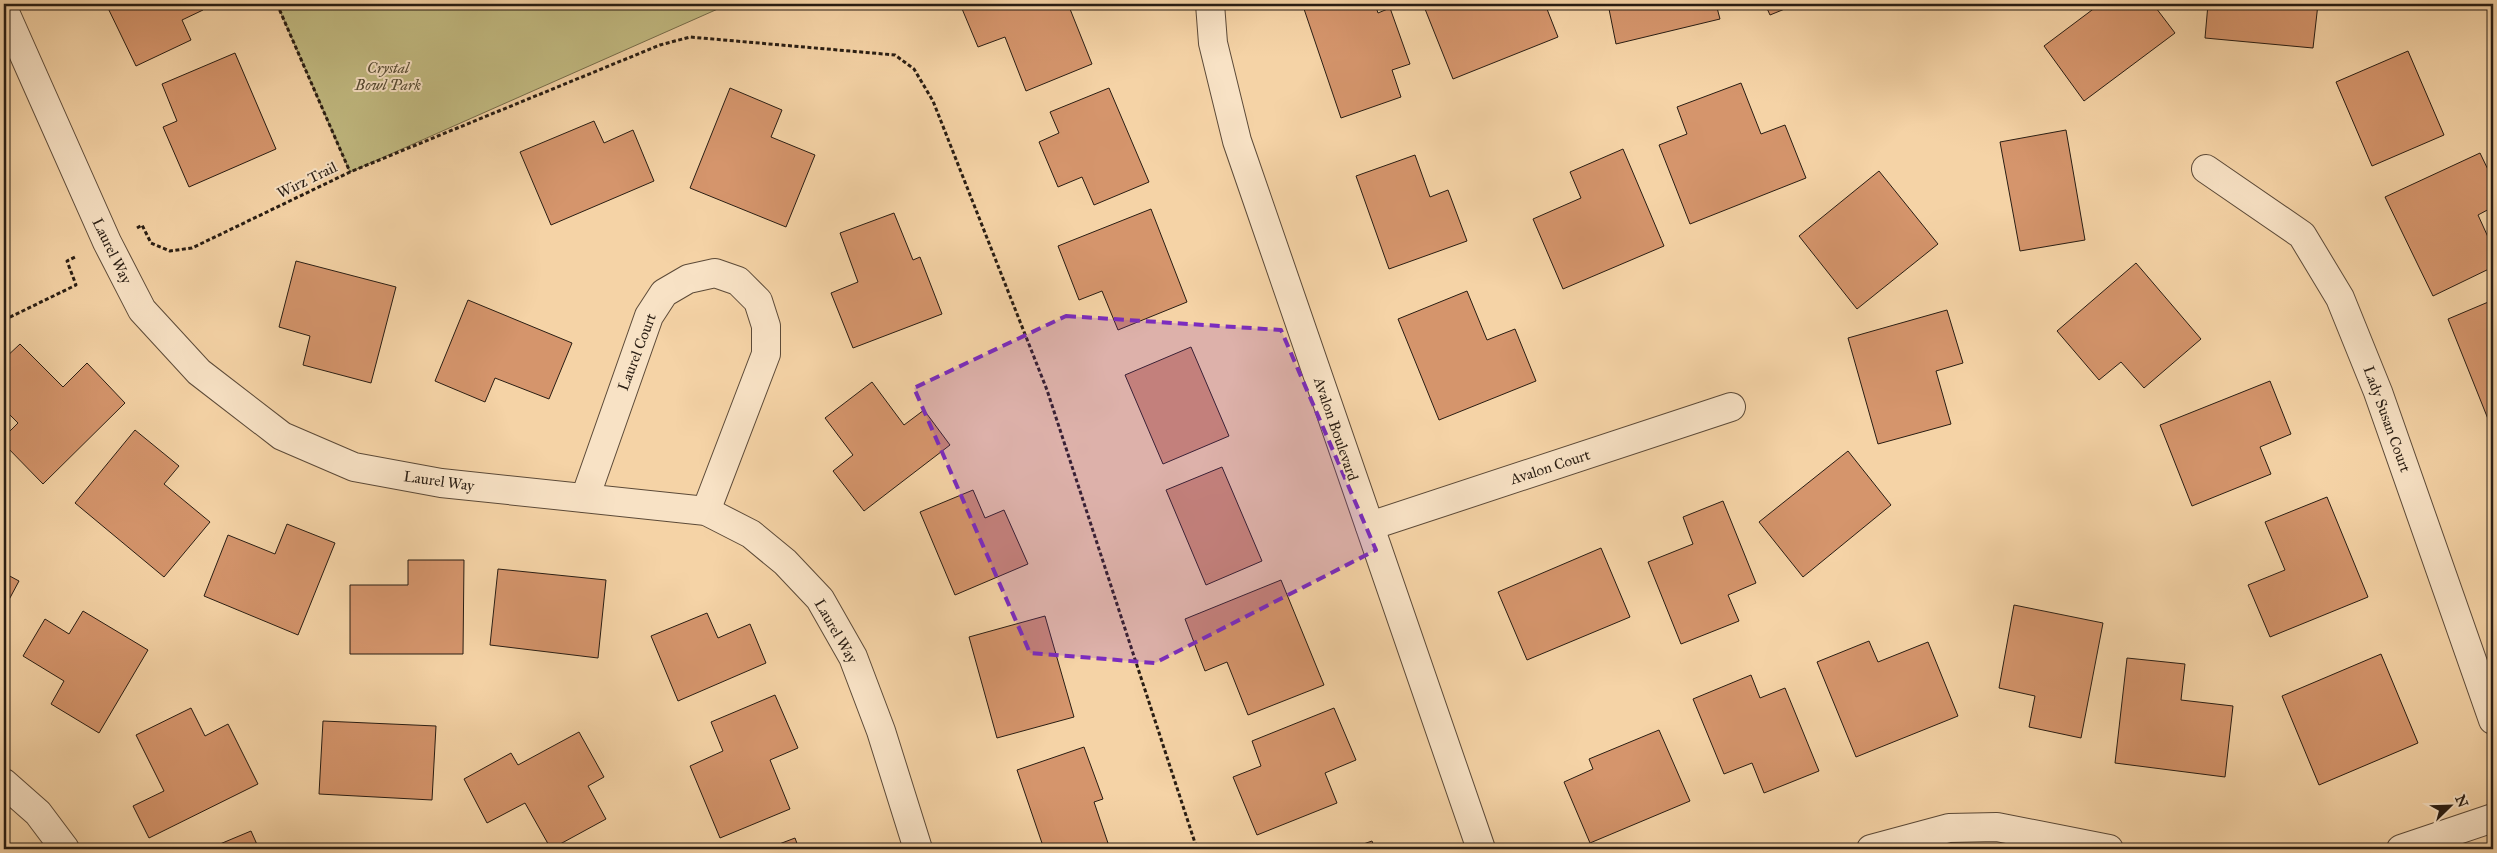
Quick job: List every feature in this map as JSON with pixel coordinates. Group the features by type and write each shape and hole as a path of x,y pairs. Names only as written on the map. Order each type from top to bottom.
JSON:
{"street":[{"name":"Avalon Boulevard","path":"1210,4 1213,44 1237,140 1481,849"},
{"name":"Laurel Way","path":"7,27 107,242 142,310 199,372 282,436 354,467 441,483 706,511 751,534 785,562 820,599 854,657 881,732 918,849"},
{"name":"Lady Susan Court","path":"2206,169 2302,235 2340,298 2378,392 2493,720"},
{"name":"Laurel Court","path":"585,498 648,316 664,293 688,278 715,273 738,281 758,301 766,326 766,354 706,511"},
{"name":"Avalon Court","path":"1370,526 1731,407"},
{"path":"4,784 38,813 65,849"},
{"path":"2401,849 2493,818"},
{"path":"1871,849 1949,828 1997,827 2110,849"}],"path":[{"name":"Wirz Trail","path":"142,225 151,243 170,250 192,248 350,172 277,4"},
{"path":"350,172 660,45 690,38 895,55 914,69 933,101 1047,390 1197,849"},
{"path":"4,320 76,285 67,260"}],"highlighted area":[{"path":"1066,316 1281,330 1376,550 1155,663 1030,653 914,388"}],"green space":[{"name":"Crystal Bowl Park","path":"277,4 729,4 350,172"}],"building":[{"path":"106,4 200,4 203,10 182,20 191,40 136,66"},
{"path":"960,4 1068,4 1092,64 1026,91 1005,37 978,47"},
{"path":"1320,4 1375,4 1378,13 1390,8 1410,64 1392,70 1401,97 1341,118 1304,9"},
{"path":"1423,4 1545,4 1558,37 1453,79"},
{"path":"1608,4 1716,4 1720,19 1616,44"},
{"path":"1765,4 1797,4 1770,15"},
{"path":"2100,4 2153,4 2175,33 2084,101 2044,46"},
{"path":"2208,4 2318,4 2313,48 2205,38"},
{"path":"2408,51 2444,135 2372,166 2336,82"},
{"path":"235,53 276,149 189,187 163,127 177,121 162,84"},
{"path":"1741,83 1761,134 1785,125 1806,178 1690,224 1659,145 1687,134 1677,107"},
{"path":"730,88 782,110 771,137 815,155 786,227 690,188"},
{"path":"1109,88 1149,182 1094,205 1082,177 1058,187 1039,142 1059,133 1050,112"},
{"path":"594,121 604,143 633,130 654,181 551,225 520,152"},
{"path":"2066,130 2085,240 2020,251 2000,142"},
{"path":"1623,149 1664,246 1563,289 1533,219 1581,198 1570,172"},
{"path":"2480,153 2493,180 2493,207 2478,215 2493,248 2493,267 2433,296 2385,197"},
{"path":"1415,155 1430,197 1448,190 1467,241 1389,269 1356,176"},
{"path":"1879,171 1938,244 1857,309 1799,236"},
{"path":"1151,209 1187,302 1118,330 1102,291 1079,300 1058,246"},
{"path":"894,213 913,260 920,257 942,314 853,348 831,293 858,282 840,233"},
{"path":"296,261 396,287 371,383 303,365 310,336 279,327"},
{"path":"2136,263 2201,339 2144,388 2121,362 2099,380 2057,331"},
{"path":"1467,291 1487,340 1515,329 1536,381 1439,420 1398,319"},
{"path":"468,300 572,343 549,399 495,378 485,402 435,381"},
{"path":"2493,300 2493,423 2490,424 2448,319"},
{"path":"1947,310 1963,363 1936,371 1951,424 1878,444 1848,338"},
{"path":"20,344 63,387 87,363 125,403 43,484 4,444 4,437 18,423 4,409 4,359"},
{"path":"1191,347 1229,436 1163,464 1125,375"},
{"path":"2270,381 2291,434 2260,447 2271,474 2192,506 2160,425"},
{"path":"872,382 904,425 924,410 950,445 864,511 833,471 853,455 825,418"},
{"path":"135,430 179,466 164,484 210,522 164,577 75,503"},
{"path":"1848,451 1891,505 1803,577 1759,522"},
{"path":"1222,467 1262,561 1206,585 1166,490"},
{"path":"973,490 985,518 1004,510 1028,564 955,595 920,512"},
{"path":"2327,497 2368,597 2270,637 2248,585 2285,570 2265,522"},
{"path":"1723,501 1756,583 1728,595 1739,621 1681,644 1648,562 1693,544 1683,517"},
{"path":"287,524 335,543 298,635 204,596 228,535 275,554"},
{"path":"1601,548 1630,617 1527,660 1498,592"},
{"path":"408,560 464,560 463,654 350,654 350,585 408,585"},
{"path":"498,569 606,580 598,658 490,645"},
{"path":"4,573 19,581 4,609"},
{"path":"1281,580 1324,685 1248,715 1227,662 1205,671 1185,619"},
{"path":"2014,605 2103,623 2081,738 2029,727 2035,696 1999,688"},
{"path":"83,611 148,650 99,733 51,704 64,681 23,656 45,619 69,634"},
{"path":"707,613 718,638 750,624 766,663 678,701 651,636"},
{"path":"1045,616 1074,717 997,738 969,637"},
{"path":"1869,641 1878,662 1928,642 1958,716 1856,757 1817,662"},
{"path":"2381,654 2418,743 2319,785 2282,696"},
{"path":"2127,658 2185,664 2181,700 2233,706 2225,777 2115,763"},
{"path":"1751,675 1760,698 1785,688 1819,771 1764,793 1752,763 1724,774 1693,699"},
{"path":"775,695 798,748 770,760 790,809 720,838 690,766 723,751 711,722"},
{"path":"191,708 205,736 228,724 258,784 149,838 133,806 164,791 136,735"},
{"path":"1334,708 1356,760 1325,773 1337,803 1257,835 1233,777 1261,766 1252,741"},
{"path":"323,721 436,726 432,800 319,794"},
{"path":"1659,730 1690,801 1590,843 1564,782 1593,769 1589,759"},
{"path":"579,732 604,777 588,786 606,819 551,849 525,803 487,823 464,779 511,753 518,765"},
{"path":"1084,747 1103,799 1094,802 1110,849 1044,849 1017,770"},
{"path":"251,831 259,849 208,849"},
{"path":"795,838 799,849 766,849"},
{"path":"1372,841 1375,849 1349,849"}]}
